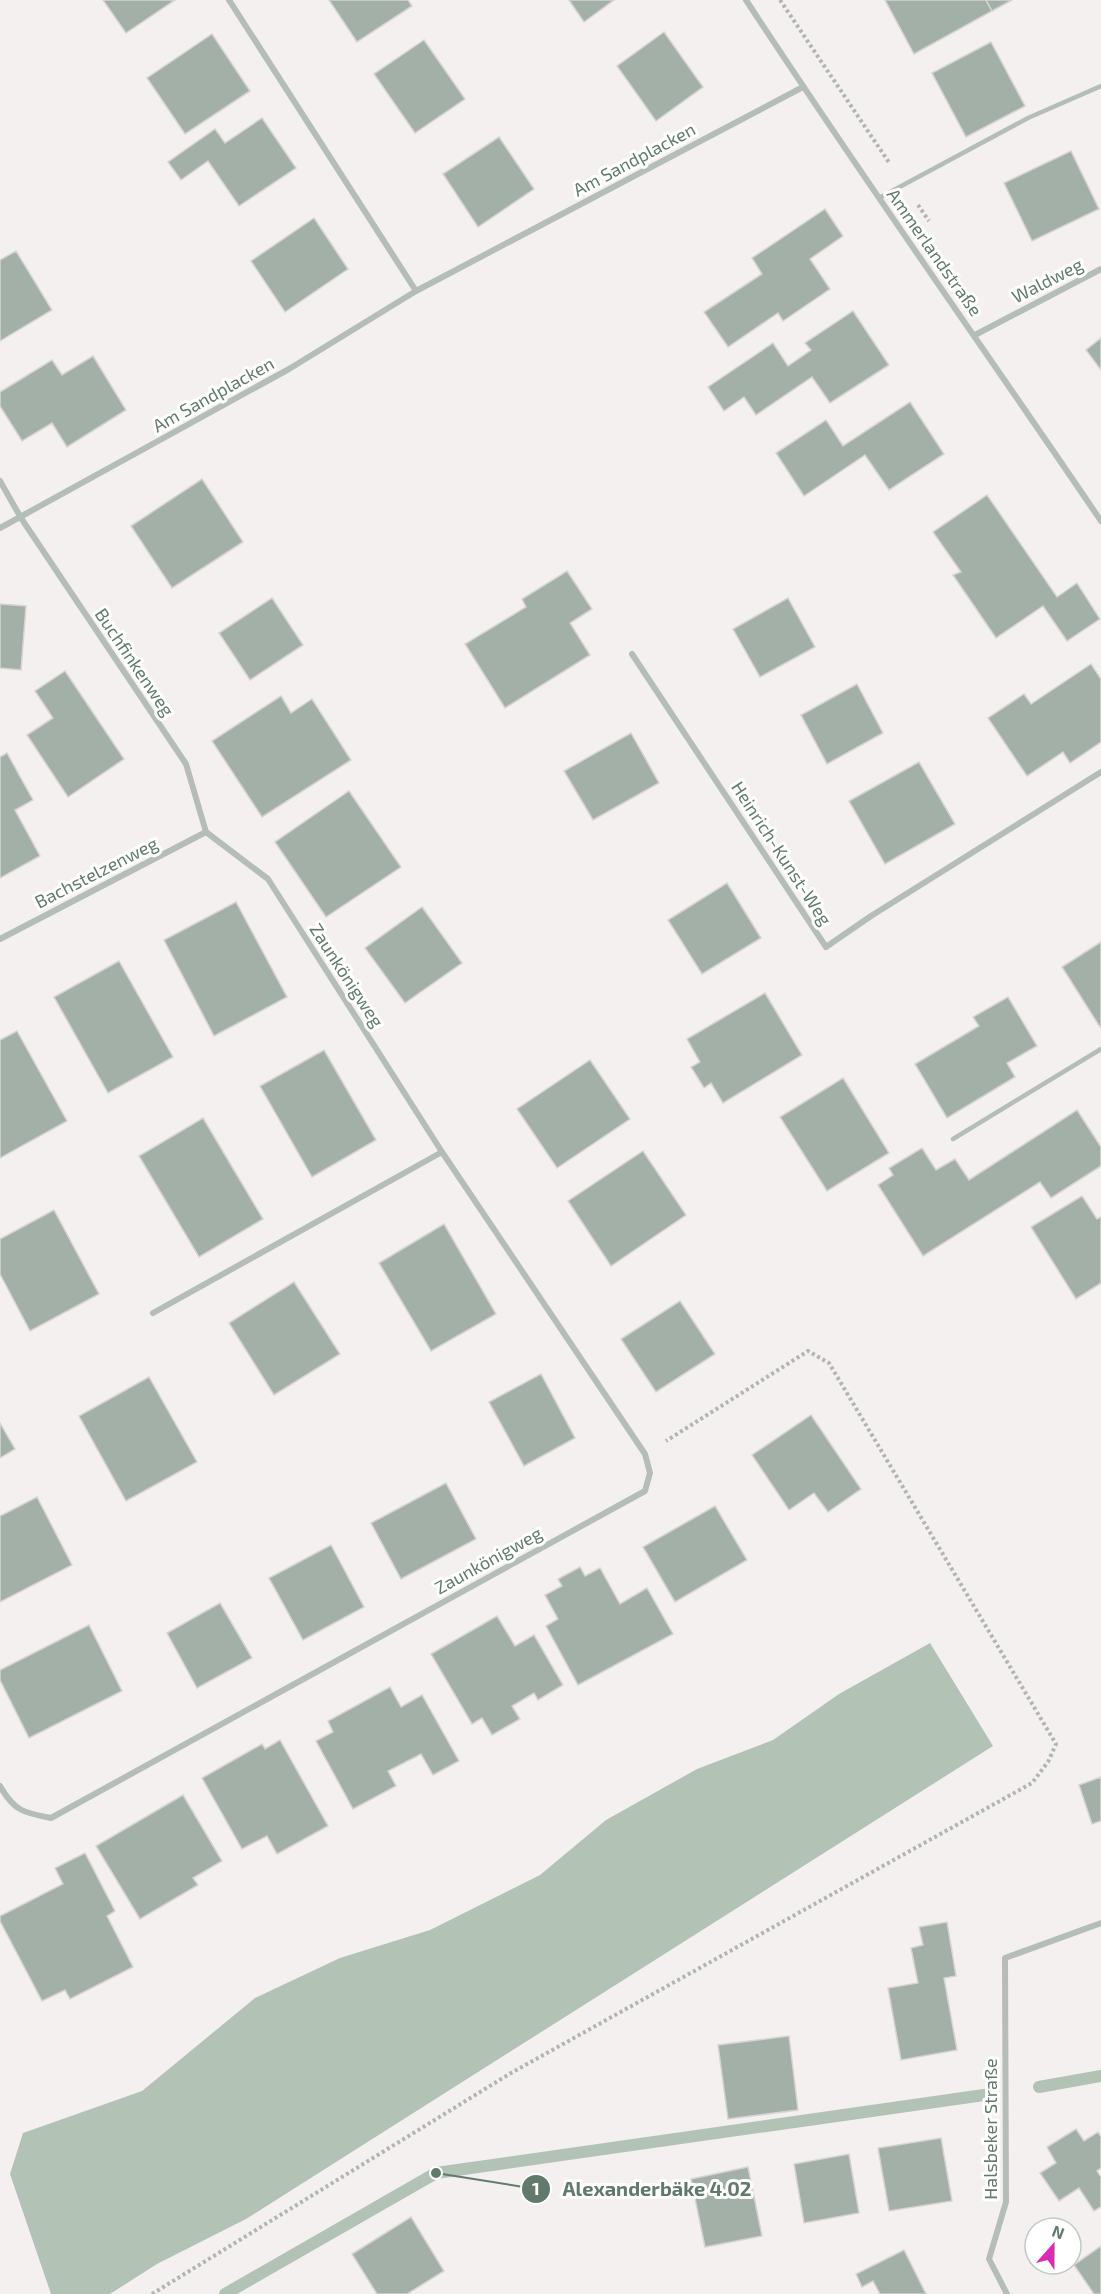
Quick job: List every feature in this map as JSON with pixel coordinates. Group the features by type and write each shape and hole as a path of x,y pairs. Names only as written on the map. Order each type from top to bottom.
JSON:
{"street":[{"path":"229,0 416,291"},
{"name":"Ammerlandstraße","path":"746,0 803,87 975,334 1101,521"},
{"name":"Am Sandplacken","path":"21,518 289,369 416,291 803,87"},
{"name":"Waldweg","path":"975,334 1101,269"},
{"name":"Buchfinkenweg","path":"0,481 21,518 186,764 206,832"},
{"path":"0,528 21,518"},
{"name":"Heinrich-Kunst-Weg","path":"632,654 826,947 1101,772"},
{"name":"Bachstelzenweg","path":"0,939 206,832"},
{"name":"Zaunkönigweg","path":"0,1786 9,1802 24,1813 51,1818 645,1491 650,1473 645,1454 442,1152 268,879 206,832"},
{"path":"153,1313 442,1152"},
{"name":"Halsbeker Straße","path":"1007,2294 989,2259 1006,2202 1005,1958 1101,1923"}],"lane":[{"path":"879,198 1028,118 1101,86"},
{"path":"953,1139 1101,1049"}],"path":[{"path":"152,2294 511,2073 1032,1783 1048,1762 1056,1743 829,1363 808,1351 645,1454"}],"shaded area":[{"path":"930,1643 993,1746 246,2219 157,2264 110,2294 51,2294 10,2174 23,2133 142,2091 255,1998 340,1958 430,1930 540,1875 606,1820 697,1769 773,1740 839,1694"}],"building":[{"path":"103,0 175,0 126,33"},
{"path":"329,0 408,0 412,6 357,42"},
{"path":"569,0 614,0 584,22"},
{"path":"885,0 986,0 992,11 914,54"},
{"path":"986,0 1012,0 992,11"},
{"path":"664,32 703,87 656,121 617,66"},
{"path":"212,34 250,91 185,134 147,78"},
{"path":"424,40 465,99 415,133 374,74"},
{"path":"991,42 1025,106 966,137 932,73"},
{"path":"262,118 296,168 239,206 208,161 181,180 168,162 215,129 225,143"},
{"path":"499,137 534,189 478,227 443,174"},
{"path":"1071,151 1099,209 1032,241 1004,183"},
{"path":"825,209 843,236 810,259 830,289 783,321 778,313 728,347 704,312 762,274 752,258"},
{"path":"314,218 348,269 285,312 251,261"},
{"path":"16,251 52,310 0,341 0,260"},
{"path":"853,311 889,365 830,403 812,377 756,415 744,397 724,411 708,387 773,343 788,366 811,350 805,343"},
{"path":"1101,338 1101,370 1086,350"},
{"path":"93,356 126,410 67,447 52,423 22,441 0,406 0,392 52,360 62,375"},
{"path":"910,402 944,454 889,490 865,455 804,496 776,453 826,420 843,446"},
{"path":"202,479 243,542 172,588 131,526"},
{"path":"987,495 1057,597 1077,583 1100,619 1067,641 1043,606 996,638 953,575 961,572 933,532"},
{"path":"567,571 592,609 570,623 590,655 505,708 465,644 526,607 522,599"},
{"path":"272,598 303,645 250,680 219,633"},
{"path":"788,598 815,647 760,677 733,629"},
{"path":"0,604 26,606 21,670 0,668"},
{"path":"1091,664 1101,679 1101,742 1070,763 1063,752 1027,776 988,718 1024,694 1031,704"},
{"path":"65,671 124,759 68,797 27,735 53,718 35,691"},
{"path":"857,684 883,733 827,764 801,715"},
{"path":"281,696 291,713 312,699 351,760 262,817 212,741"},
{"path":"631,733 659,783 593,820 564,771"},
{"path":"7,753 33,800 15,810 40,856 0,878 0,757"},
{"path":"919,762 955,824 885,864 849,801"},
{"path":"349,791 401,867 326,917 275,842"},
{"path":"727,883 761,938 702,974 668,920"},
{"path":"236,902 287,997 214,1036 164,940"},
{"path":"422,907 462,963 405,1003 365,948"},
{"path":"1101,942 1101,1026 1100,1027 1062,967"},
{"path":"119,961 173,1057 108,1093 54,997"},
{"path":"765,993 802,1055 723,1103 711,1083 704,1088 691,1067 700,1062 687,1039"},
{"path":"1008,997 1037,1046 1007,1063 1015,1077 947,1118 915,1064 979,1026 973,1017"},
{"path":"17,1031 67,1121 0,1158 0,1040"},
{"path":"324,1050 376,1140 312,1177 260,1086"},
{"path":"590,1060 630,1119 557,1168 517,1109"},
{"path":"843,1078 889,1153 827,1191 780,1117"},
{"path":"1077,1110 1101,1147 1101,1166 1051,1198 1040,1182 923,1256 878,1185 893,1175 889,1168 922,1148 936,1170 955,1159 969,1180"},
{"path":"203,1118 263,1219 199,1257 139,1156"},
{"path":"643,1151 686,1215 611,1266 568,1201"},
{"path":"1082,1196 1097,1219 1101,1217 1101,1283 1076,1299 1031,1227"},
{"path":"54,1210 99,1294 30,1331 0,1274 0,1239"},
{"path":"444,1224 496,1314 431,1351 379,1263"},
{"path":"294,1282 340,1354 274,1395 229,1323"},
{"path":"680,1301 715,1354 656,1392 621,1339"},
{"path":"541,1374 575,1438 524,1466 489,1402"},
{"path":"149,1377 197,1462 126,1501 79,1416"},
{"path":"811,1415 861,1489 828,1512 814,1493 789,1510 752,1455"},
{"path":"0,1423 15,1449 0,1458"},
{"path":"446,1483 476,1539 401,1579 371,1523"},
{"path":"37,1497 72,1565 0,1602 0,1516"},
{"path":"715,1506 747,1560 675,1602 643,1547"},
{"path":"331,1545 364,1607 303,1640 269,1578"},
{"path":"580,1567 585,1576 600,1568 620,1604 647,1588 673,1634 578,1685 546,1626 558,1619 545,1595 562,1586 558,1579"},
{"path":"220,1603 252,1658 197,1688 167,1633"},
{"path":"497,1616 515,1646 534,1635 563,1685 538,1700 534,1693 512,1706 520,1719 492,1735 482,1718 472,1724 431,1654"},
{"path":"89,1625 122,1691 29,1738 0,1680 0,1670"},
{"path":"390,1687 401,1707 422,1695 459,1761 433,1775 421,1754 388,1771 396,1786 353,1809 316,1741 333,1732 328,1721"},
{"path":"280,1740 328,1826 277,1854 267,1836 242,1849 202,1778 262,1744 265,1749"},
{"path":"1101,1777 1101,1821 1092,1824 1079,1785"},
{"path":"183,1795 222,1861 193,1878 198,1885 140,1919 96,1846"},
{"path":"85,1853 115,1911 107,1916 133,1967 70,1999 65,1990 42,2001 0,1921 0,1916 63,1884 55,1868"},
{"path":"947,1922 956,1976 944,1978 957,2050 901,2060 888,1988 918,1983 911,1948 923,1945 919,1927"},
{"path":"789,2036 798,2110 728,2119 718,2045"},
{"path":"1076,2129 1084,2141 1098,2132 1101,2137 1101,2168 1097,2171 1101,2177 1101,2207 1094,2211 1079,2188 1059,2201 1040,2173 1056,2163 1047,2147"},
{"path":"941,2138 952,2201 889,2211 878,2148"},
{"path":"849,2154 859,2213 804,2223 794,2164"},
{"path":"748,2167 762,2236 705,2247 691,2179"},
{"path":"411,2217 444,2271 407,2294 377,2294 352,2254"},
{"path":"1101,2246 1101,2294 1094,2294 1082,2276 1083,2259"},
{"path":"904,2250 926,2294 880,2294 873,2281 862,2287 856,2274"}],"waterway":[{"path":"1039,2087 1101,2076"},
{"path":"225,2294 436,2173 984,2095"}],"place":[{"name":"Alexanderbäke 4.02","path":"436,2173"}]}
